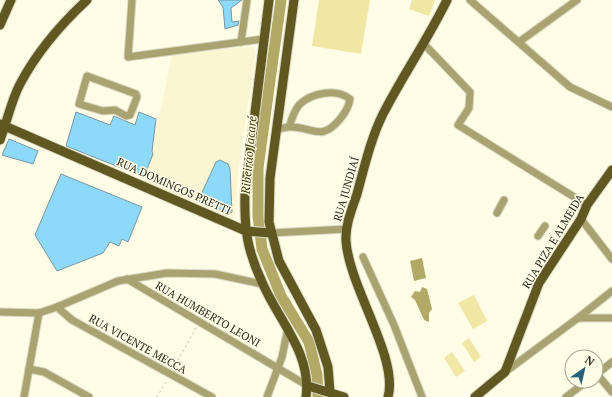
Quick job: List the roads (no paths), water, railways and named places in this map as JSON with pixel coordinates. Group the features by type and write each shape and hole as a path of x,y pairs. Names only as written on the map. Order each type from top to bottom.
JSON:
{"main road":[{"path":"0,25 12,0"},
{"path":"0,140 2,126 19,86 32,63 62,23 87,0"},
{"path":"269,0 245,193 244,221 247,231 248,248 262,284 288,328 301,355 310,386 306,397"},
{"path":"294,0 270,178 269,233 278,261 316,330 328,367 328,391"},
{"name":"RUA JUNDIAÍ","path":"388,396 389,369 354,280 348,259 347,229 365,165 382,115 424,44 447,0"},
{"name":"RUA DOMINGOS PRETTI","path":"2,126 247,231 269,233"},
{"name":"RUA PIZA E ALMEIDA","path":"505,372 539,283 581,219 587,205 612,170"},
{"path":"475,397 505,372"},
{"path":"310,386 344,397"}],"street":[{"path":"132,0 128,57 263,39"},
{"path":"241,42 247,0"},
{"path":"470,0 570,87 612,107"},
{"path":"519,42 576,0"},
{"path":"424,44 470,92 469,108 458,125 587,205"},
{"path":"87,76 123,89 137,96 128,116 115,110 103,111 79,104 87,76"},
{"path":"276,130 289,127 320,132 327,131 343,116 350,99 345,95 328,93 309,98 297,109 289,127"},
{"path":"497,213 504,200"},
{"path":"581,219 612,259"},
{"path":"538,236 545,226"},
{"name":"RUA DOMINGOS PRETTI","path":"269,233 347,229"},
{"path":"363,257 394,325 422,397"},
{"path":"0,312 39,313 118,281 167,273 215,274 262,284"},
{"name":"RUA HUMBERTO LEONI","path":"127,279 310,386"},
{"path":"505,372 612,291"},
{"name":"RUA VICENTE MECCA","path":"57,307 72,320 212,397"},
{"path":"24,397 39,313"},
{"path":"578,318 612,318"},
{"path":"268,397 282,357 288,328"},
{"path":"29,368 44,372 90,397"},
{"path":"604,383 612,392"},
{"path":"566,397 576,389"}],"waterway":[{"name":"Ribeirão Jacaré","path":"281,0 258,168 258,216 262,249 281,296 309,342 317,375 318,397"}]}
